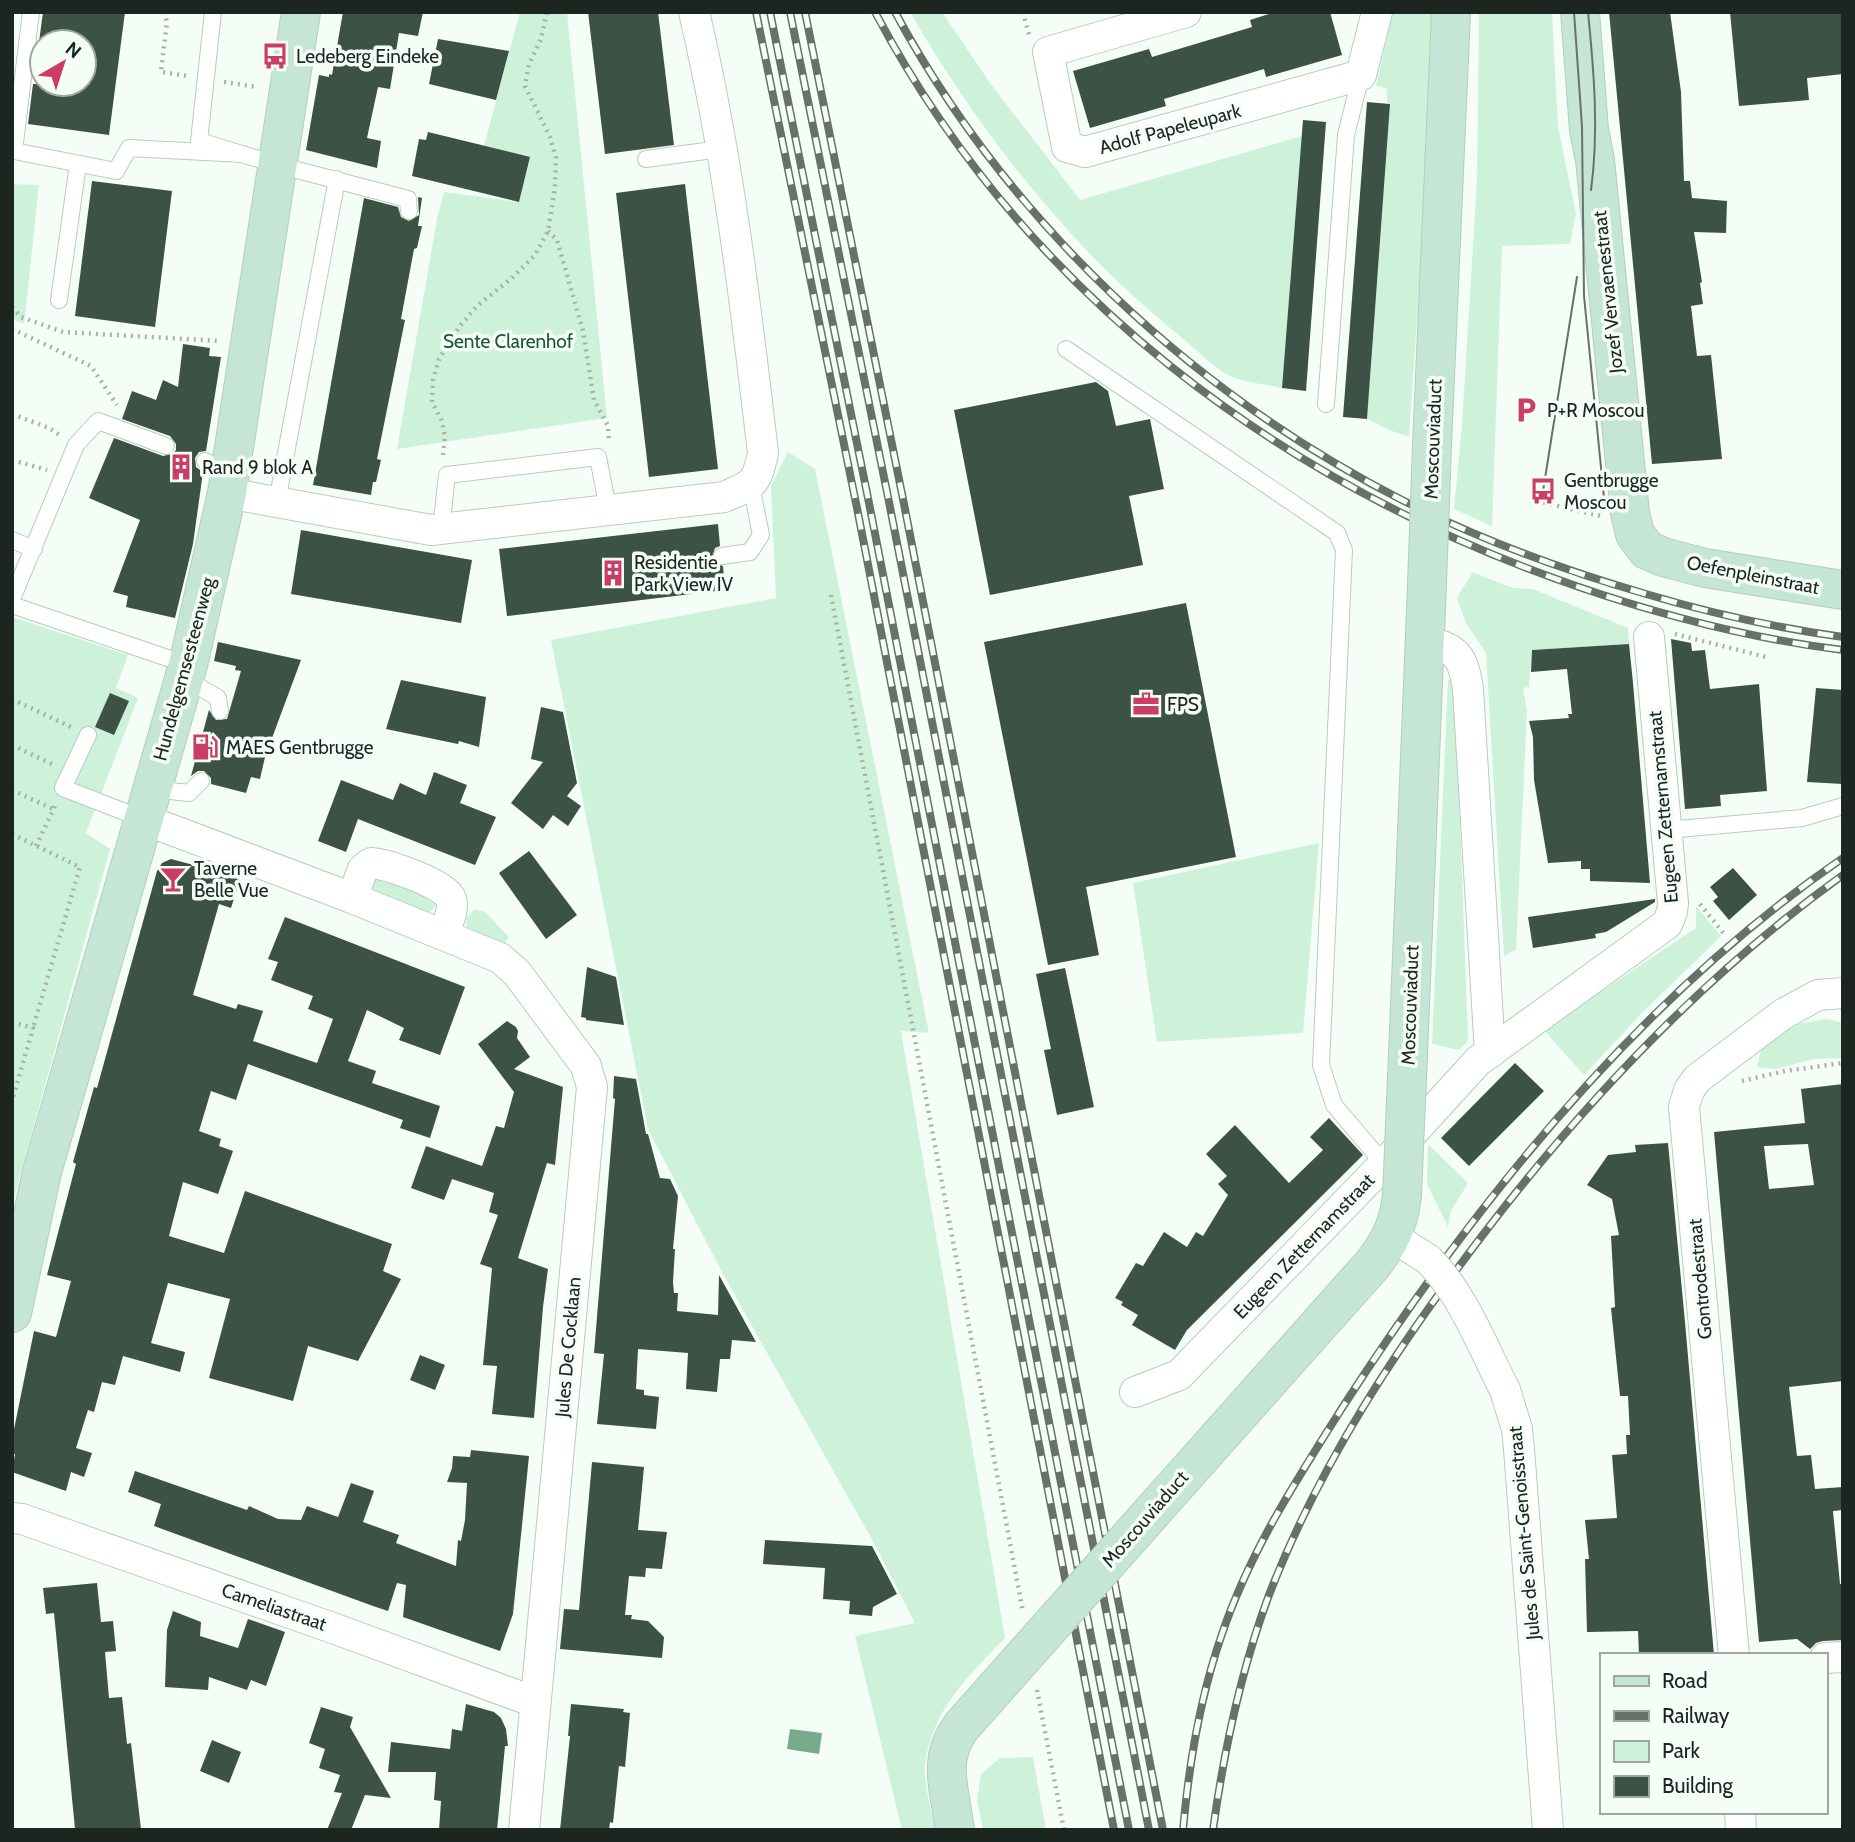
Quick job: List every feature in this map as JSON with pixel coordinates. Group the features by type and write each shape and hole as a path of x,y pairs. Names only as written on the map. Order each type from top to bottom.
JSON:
{"street":[{"name":"Hundelgemsesteenweg","path":"12,1313 41,1172 186,671 221,475 250,343 260,159 301,12"},
{"path":"221,475 277,502 431,530 724,497 751,485 758,475 763,453 746,308 704,56 694,12"},
{"name":"Adolf Papeleupark","path":"1186,12 1048,52 1067,147 1085,152 1361,75"},
{"path":"1361,75 1377,12"},
{"name":"Moscouviaduct","path":"955,1830 946,1769 947,1752 961,1727 1372,1265 1393,1237 1400,1213 1393,1179 1408,1055 1451,12"},
{"name":"Jozef Vervaenestraat","path":"1580,12 1589,130 1595,160 1631,521 1635,534 1647,550 1663,557"},
{"name":"Oefenpleinstraat","path":"1663,557 1704,568 1819,589 1843,590"},
{"name":"Eugeen Zetternamstraat","path":"1135,1392 1180,1375 1393,1179 1478,1061 1667,924 1673,903 1649,637"},
{"path":"1424,641 1445,645 1458,654 1467,678 1490,1053"},
{"name":"Jules De Cocklaan","path":"148,804 352,898 500,958 510,966 586,1066 592,1087 524,1830"},
{"path":"352,898 363,869 371,863 381,864 428,882 450,897 452,909 443,934"},
{"name":"Gontrodestraat","path":"1734,1653 1684,1107 1689,1090 1697,1079 1783,1014 1818,995 1843,993"},
{"name":"Jules de Saint-Genoisstraat","path":"1393,1237 1429,1261 1444,1276 1505,1390 1517,1429 1548,1830"},
{"name":"Cameliastraat","path":"12,1518 22,1519 330,1627 535,1702"}],"lane":[{"path":"31,12 14,151 116,171 129,148 260,159"},
{"path":"213,12 199,141 408,199 409,211"},
{"path":"1326,404 1346,135 1361,75"},
{"path":"646,159 720,149"},
{"path":"59,300 78,164"},
{"path":"277,502 337,180"},
{"path":"1066,349 1337,533 1344,550 1321,1065 1334,1105 1393,1179"},
{"path":"12,599 76,446 98,421 166,446"},
{"path":"441,528 447,475 598,457 608,509"},
{"path":"722,556 750,552 761,535 751,485"},
{"path":"12,540 34,550"},
{"path":"12,605 186,671 218,698 220,711"},
{"path":"88,735 63,788 148,804 189,793 201,781"},
{"path":"1667,830 1801,818 1843,806"}],"path":[{"path":"442,464 445,437 442,421 432,402 433,380 439,359 459,327 477,306 535,255 548,231 555,187 556,158 550,137 525,86 528,64 541,39 547,12"},
{"path":"548,231 557,240 583,331 594,400 608,426 610,453"},
{"path":"12,307 21,317 63,332 250,343"},
{"path":"12,329 91,366 113,401 122,410"},
{"path":"1563,411 1587,413"},
{"path":"12,414 49,428 76,446"},
{"path":"12,460 65,475"},
{"path":"1548,504 1551,480"},
{"path":"831,595 1025,1624"},
{"path":"1649,637 1669,633 1766,657"},
{"path":"12,699 88,735"},
{"path":"12,745 71,772"},
{"path":"36,846 63,788"},
{"path":"12,790 53,809"},
{"path":"12,834 80,867 12,1101"},
{"path":"12,1022 33,1028"},
{"path":"1736,1082 1784,1071 1843,1063"},
{"path":"1035,1679 1064,1830"}],"green space":[{"name":"Sente Clarenhof","path":"520,12 567,12 607,418 397,449 444,192 519,202 530,158 484,146"},
{"path":"910,12 942,12 990,83 1080,200 1302,136 1282,388 1242,380 1224,373 1101,265 1030,187 998,145 937,57"},
{"path":"1393,12 1438,12 1409,437 1367,419 1390,104 1387,102 1387,88 1376,86"},
{"path":"1479,12 1552,12 1558,127 1576,214 1570,244 1502,246 1492,526 1454,509 1462,425 1477,181"},
{"path":"12,184 39,185 24,324 12,319"},
{"path":"788,452 815,469 929,1033 901,1031 1005,1638 954,1695 935,1727 925,1772 935,1830 902,1830 855,1636 915,1623 875,1545 724,1276 648,1129 551,640 776,598 771,486"},
{"path":"1472,572 1513,588 1533,589 1628,628 1629,644 1532,650 1529,687 1523,688 1527,710 1516,950 1504,956 1486,653 1466,623 1457,598"},
{"path":"12,617 128,655 116,688 138,698 86,833 110,849 12,1205"},
{"path":"1448,680 1455,680 1468,1041 1459,1050 1432,1044"},
{"path":"1319,843 1303,1033 1157,1042 1133,883"},
{"path":"374,877 432,890 437,904 428,914 374,895 370,883"},
{"path":"1696,906 1721,936 1641,1014 1584,1075 1544,1030 1696,928"},
{"path":"475,909 485,912 509,937 503,946 480,937 467,928 466,918"},
{"path":"1826,1019 1843,1023 1843,1058 1814,1059 1776,1069 1757,1067 1763,1041 1792,1025"},
{"path":"1428,1144 1468,1183 1451,1211 1448,1227 1427,1184"},
{"path":"1033,1757 1046,1830 983,1830 977,1800 981,1774 1000,1758"}],"shaded area":[{"path":"790,1729 822,1733 819,1754 787,1749"}],"building":[{"path":"43,12 125,12 109,135 28,124 31,98 98,98 98,28 41,28"},
{"path":"343,12 423,12 418,36 399,33 390,89 378,87 367,138 381,141 377,168 306,150 319,75 332,75"},
{"path":"588,12 658,12 674,145 605,154"},
{"path":"1275,12 1330,12 1342,55 1266,77 1264,69 1164,99 1166,106 1090,128 1073,71 1149,49 1152,57 1252,27 1250,20"},
{"path":"1609,12 1670,12 1681,92 1684,181 1690,181 1692,198 1727,201 1726,233 1694,232 1703,304 1691,306 1697,356 1711,355 1722,459 1652,464"},
{"path":"1730,12 1843,12 1843,74 1807,78 1809,100 1739,106"},
{"path":"438,39 509,51 496,100 429,84"},
{"path":"1367,102 1390,104 1367,419 1343,417"},
{"path":"1303,120 1326,122 1306,391 1282,388"},
{"path":"428,132 530,157 519,202 412,176 419,139 426,140"},
{"path":"92,181 172,191 155,327 75,316"},
{"path":"685,184 718,469 649,477 616,193"},
{"path":"418,197 422,198 418,226 422,226 417,248 414,249 401,319 405,320 377,459 381,460 376,482 373,482 371,495 313,485 364,198 398,207 401,217 409,221 419,215"},
{"path":"183,344 210,348 209,356 221,357 206,451 199,452 195,458 196,467 203,472 193,544 175,618 126,607 128,596 113,592 140,520 89,498 114,438 163,456 176,450 176,444 170,436 122,419 132,391 156,400 163,380 178,387"},
{"path":"1096,382 1108,391 1116,426 1150,419 1164,489 1129,496 1143,565 990,595 954,410"},
{"name":"Residentie Park View IV","path":"718,524 720,546 715,548 712,557 714,563 723,566 725,590 507,616 499,549"},
{"path":"301,530 472,560 461,623 291,594"},
{"path":"1186,603 1236,857 1086,887 1099,955 1048,965 984,642"},
{"path":"1671,639 1691,643 1692,651 1705,650 1710,689 1759,684 1767,791 1720,795 1721,806 1685,809"},
{"path":"218,642 301,660 265,757 260,779 251,777 246,793 211,784 211,778 204,771 198,771 191,776 209,710 216,720 227,719 241,671 235,670 236,666 214,661"},
{"path":"1629,644 1650,883 1590,881 1590,869 1581,869 1581,861 1548,863 1534,780 1533,737 1529,721 1569,718 1568,714 1572,714 1567,669 1531,672 1532,650"},
{"path":"401,680 486,697 479,747 386,729"},
{"path":"1816,688 1843,690 1843,784 1807,782"},
{"path":"110,693 129,701 114,735 95,727"},
{"path":"541,707 563,712 577,783 567,796 581,806 568,826 553,815 543,829 511,803 543,762 531,759"},
{"path":"434,772 467,785 460,803 496,817 475,865 358,819 346,852 318,841 341,780 393,800 400,783 426,795"},
{"path":"529,851 577,915 546,939 499,873"},
{"path":"171,859 240,880 231,908 219,904 193,995 236,1009 238,1004 263,1011 253,1041 317,1063 333,1019 308,1009 313,996 271,980 278,962 268,959 285,917 465,987 440,1055 399,1040 404,1028 367,1010 348,1061 376,1071 372,1083 440,1106 430,1138 400,1128 403,1120 248,1064 236,1100 211,1091 199,1131 221,1139 219,1146 233,1151 218,1194 183,1182 169,1236 224,1253 245,1191 392,1244 383,1271 401,1279 358,1361 308,1346 293,1401 209,1378 230,1299 168,1283 151,1343 185,1352 180,1372 123,1356 115,1385 102,1382 94,1412 88,1410 76,1448 92,1453 84,1477 71,1472 66,1491 12,1472 15,1454 12,1453 12,1439 34,1331 56,1337 71,1281 47,1275 76,1164 73,1162 94,1087 97,1088 157,871 162,863"},
{"path":"1733,868 1757,895 1729,920 1713,901 1718,897 1710,887"},
{"path":"1655,899 1655,902 1606,932 1595,934 1596,938 1533,948 1528,917"},
{"path":"587,967 616,977 624,1025 581,1017"},
{"path":"1065,968 1094,1107 1057,1115 1044,1050 1051,1049 1036,974"},
{"path":"507,1021 516,1027 517,1038 530,1057 514,1069 563,1087 555,1165 547,1163 518,1258 548,1269 534,1418 492,1414 497,1366 483,1365 492,1268 480,1264 498,1215 489,1212 494,1193 452,1179 444,1200 411,1188 426,1146 482,1166 496,1126 504,1128 514,1092 478,1044"},
{"path":"1515,1063 1544,1091 1469,1166 1441,1138"},
{"path":"614,1076 636,1079 646,1134 660,1178 670,1179 678,1196 673,1249 674,1293 678,1293 677,1311 718,1315 719,1275 756,1342 732,1340 730,1359 720,1359 717,1392 686,1389 688,1353 638,1349 636,1389 644,1390 644,1395 659,1397 656,1429 597,1424 604,1354 594,1353 615,1099"},
{"path":"1843,1084 1843,1381 1789,1387 1797,1456 1811,1455 1815,1489 1843,1487 1843,1510 1833,1511 1840,1584 1843,1584 1843,1640 1823,1641 1810,1649 1797,1639 1759,1642 1714,1132 1805,1123 1801,1089","holes":["1808,1144 1814,1185 1769,1189 1764,1146"]},
{"path":"1329,1118 1363,1155 1187,1330 1175,1350 1132,1325 1138,1315 1115,1298 1136,1263 1143,1266 1164,1232 1187,1247 1196,1232 1203,1236 1228,1195 1218,1184 1227,1176 1206,1154 1235,1125 1289,1183 1323,1150 1310,1137"},
{"path":"1668,1143 1714,1653 1639,1653 1638,1631 1587,1632 1585,1559 1589,1559 1585,1520 1617,1518 1612,1455 1627,1454 1626,1435 1630,1435 1628,1396 1620,1396 1611,1308 1615,1307 1611,1236 1619,1235 1612,1199 1587,1185 1608,1155 1636,1152 1635,1145"},
{"path":"420,1355 445,1365 435,1390 410,1380"},
{"path":"471,1450 529,1456 513,1614 500,1651 403,1617 406,1585 397,1583 388,1611 373,1606 154,1526 161,1504 128,1492 135,1471 247,1510 249,1506 278,1519 301,1520 307,1506 338,1517 351,1483 374,1491 363,1522 399,1535 396,1543 456,1566 458,1540 461,1541 465,1520 467,1483 447,1482 453,1456 470,1457"},
{"path":"592,1462 644,1467 638,1530 667,1532 662,1569 646,1568 645,1577 629,1576 625,1615 632,1615 631,1619 648,1621 664,1637 662,1658 560,1649 564,1609 579,1610"},
{"path":"765,1540 872,1546 897,1594 873,1607 872,1616 849,1614 850,1601 823,1599 825,1568 763,1564"},
{"path":"97,1583 101,1622 113,1621 116,1651 105,1652 109,1698 122,1697 127,1744 131,1743 141,1829 75,1829 54,1613 46,1614 43,1588"},
{"path":"173,1611 201,1622 200,1636 238,1648 248,1619 285,1632 266,1686 251,1680 247,1690 209,1677 208,1690 165,1687 167,1630"},
{"path":"466,1704 494,1712 501,1718 506,1729 508,1746 505,1746 497,1830 439,1830 441,1801 434,1800 436,1772 388,1772 391,1742 450,1749 452,1729 462,1731"},
{"path":"571,1704 624,1709 623,1712 630,1713 625,1767 619,1766 613,1823 610,1822 609,1830 560,1830"},
{"path":"321,1707 353,1717 350,1727 391,1798 365,1795 351,1830 327,1830 342,1793 334,1792 340,1775 319,1768 325,1749 309,1743"},
{"path":"212,1740 241,1752 229,1783 200,1771"}],"tram line":[{"path":"1574,12 1582,127 1584,296 1605,508"},
{"path":"1588,12 1595,124 1591,190"},
{"path":"1543,491 1577,277"}],"railway":[{"path":"756,12 857,508 1114,1830"},
{"path":"770,12 1129,1830"},
{"path":"790,12 889,502 1149,1830"},
{"path":"805,12 1163,1830"},
{"path":"875,12 936,113 1006,206 1085,291 1171,367 1265,434 1364,494 1469,545 1579,587 1643,608 1709,625 1776,640 1843,650"},
{"path":"895,12 941,89 992,161 1050,230 1112,294 1180,354 1251,408 1326,458 1404,501 1463,529 1553,564 1694,607 1843,637"},
{"path":"1183,1830 1192,1755 1202,1706 1214,1658 1233,1603 1292,1488 1395,1329 1449,1253 1507,1179 1567,1107 1631,1038 1698,973 1769,913 1843,858"},
{"path":"1213,1830 1235,1711 1250,1652 1269,1595 1312,1498 1392,1361 1453,1274 1524,1182 1607,1086 1696,996 1792,913 1843,875"}],"place":[{"name":"Ledeberg Eindeke","path":"275,56"},
{"name":"P+R Moscou","path":"1526,410"},
{"name":"Rand 9 blok A","path":"181,467"},
{"name":"Gentbrugge Moscou","path":"1543,491"},
{"name":"Residentie Park View IV","path":"613,573"},
{"name":"FPS","path":"1146,704"},
{"name":"MAES Gentbrugge","path":"205,747"},
{"name":"Taverne Belle Vue","path":"173,879"}]}
